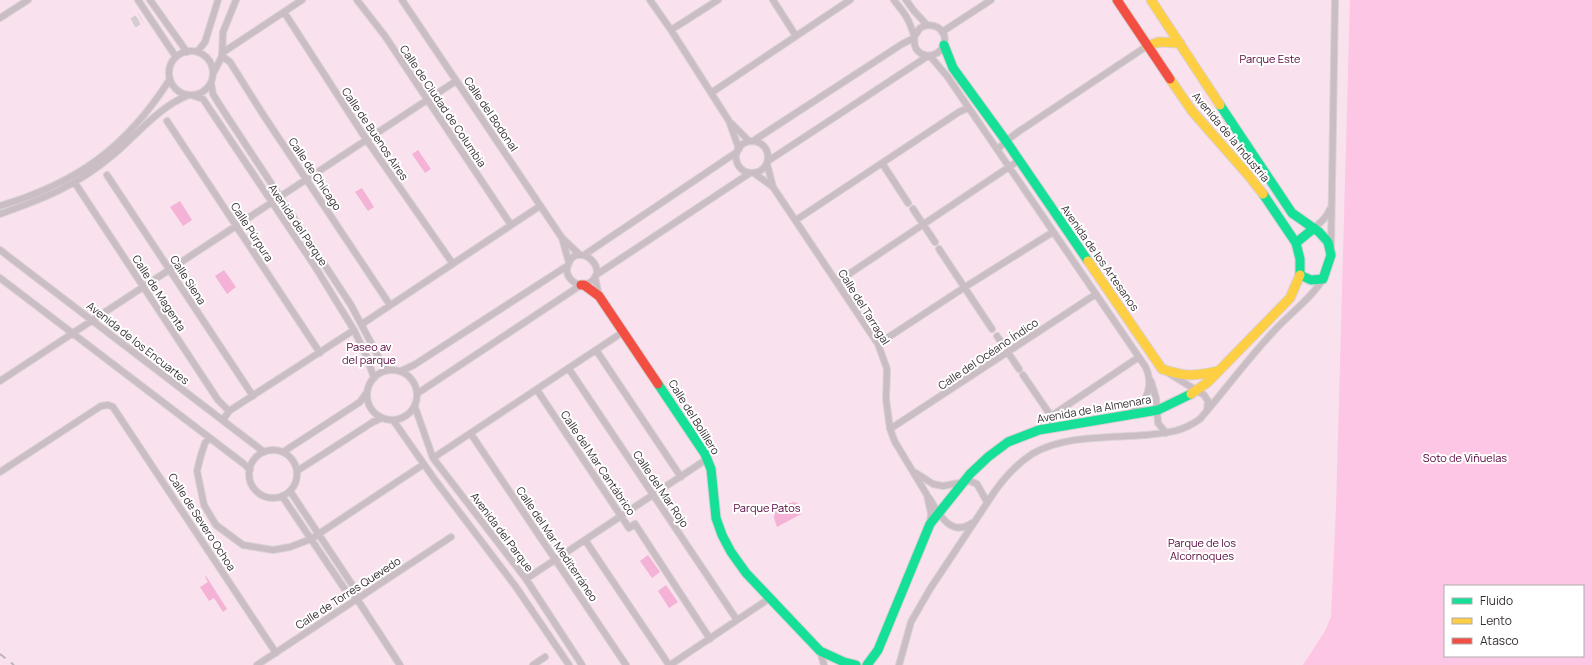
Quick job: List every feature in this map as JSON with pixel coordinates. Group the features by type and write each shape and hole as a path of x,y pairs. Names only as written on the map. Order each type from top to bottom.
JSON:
{"street":[{"path":"0,18 28,0"},
{"path":"138,0 176,58"},
{"path":"150,0 187,52"},
{"path":"197,52 205,42 218,0"},
{"path":"0,214 45,198 75,183 113,156 162,109 177,100 203,92 211,83 213,74 222,54 223,32 236,0"},
{"path":"222,54 302,0"},
{"name":"Calle de Ciudad de Columbia","path":"357,0 385,36 511,225"},
{"name":"Calle del Bodonal","path":"402,0 562,238 582,255"},
{"path":"650,0 672,30 729,121 751,141 758,142 765,147 768,152 767,163"},
{"path":"672,30 718,0"},
{"path":"773,0 796,36"},
{"path":"711,93 850,0"},
{"path":"894,0 907,18 918,51 929,56"},
{"path":"906,0 927,25"},
{"path":"942,32 991,0"},
{"name":"Avenida de la Industria","path":"1116,0 1192,111 1249,176 1296,243"},
{"name":"Avenida de la Industria","path":"1151,0 1292,213 1314,228 1324,238 1331,249"},
{"path":"899,665 911,622 930,589 987,502 1007,476 1019,464 1032,454 1062,442 1166,433 1189,427 1207,412 1260,345 1289,314 1318,288 1329,263 1331,249 1330,205 1335,0"},
{"path":"143,8 141,18 152,22"},
{"name":"Calle de Buenos Aires","path":"284,12 366,139 454,264"},
{"path":"401,371 412,380 418,393 417,400 414,407 406,417 393,420 382,418 371,408 367,399 369,384 380,373 388,370 401,371 414,365 568,264 576,256 582,255 738,151 745,143 751,141 914,37 918,30 927,25 936,26 942,32 944,36 944,45 937,54 929,56 767,163 762,170 752,173 595,276 592,281 583,285 418,393"},
{"path":"998,150 1006,141 1151,43 1180,43"},
{"name":"Avenida de los Artesanos","path":"944,45 953,68 1006,141 1018,161 1162,369 1197,391"},
{"path":"190,95 178,91 170,80 170,68 176,58 187,52 197,52 209,60 213,74"},
{"name":"Calle de Chicago","path":"222,54 230,62 390,305"},
{"name":"Avenida de los Artesanos","path":"929,56 947,76 1139,357 1149,374 1158,410 1158,423 1166,433"},
{"path":"0,206 43,192 86,169 108,152 136,126 159,97 170,80"},
{"path":"281,196 456,80"},
{"name":"Avenida del Parque","path":"211,83 213,94 219,104 351,304 379,358 388,370"},
{"name":"Avenida del Parque","path":"190,95 203,100 314,265 354,330 366,355 374,378"},
{"path":"796,220 964,109 968,108"},
{"name":"Calle Púrpura","path":"167,121 320,353"},
{"path":"729,121 738,151 736,157 738,165 742,169 752,173"},
{"path":"837,282 1018,161"},
{"name":"Calle del Tarragal","path":"767,163 774,187 878,344 887,369 886,399 890,429 895,442 939,513"},
{"path":"882,163 908,203"},
{"name":"Calle del Tarragal","path":"752,173 774,187"},
{"name":"Calle Siena","path":"107,175 253,396"},
{"name":"Calle de Magenta","path":"75,183 218,400 229,411"},
{"path":"1,379 271,203"},
{"path":"1323,279 1311,280 1300,275 1300,259 1296,243 1328,214 1330,205"},
{"path":"362,324 540,206"},
{"path":"913,209 935,242"},
{"path":"878,344 965,287 1054,232"},
{"name":"Calle del Bodonal","path":"562,238 568,264"},
{"path":"939,249 992,329"},
{"name":"Avenida de los Encuartes","path":"0,250 264,452"},
{"path":"582,255 593,260 596,265 595,276 599,296"},
{"path":"568,264 568,277 576,284 583,285 599,296"},
{"name":"Avenida de la Almenara","path":"868,665 878,650 930,524 963,483 988,457 1008,442 1032,433 1053,427 1158,410 1197,391 1208,382 1290,298 1300,275"},
{"path":"0,278 250,470"},
{"name":"Calle del Océano Índico","path":"890,429 1096,294"},
{"name":"Calle del Bolillero","path":"599,296 656,379 707,459 713,480 716,518 722,536 731,552 746,573 820,651"},
{"path":"222,420 229,411 354,330"},
{"path":"433,458 623,332"},
{"path":"997,336 1019,369"},
{"path":"596,350 681,477"},
{"path":"1051,416 1139,357"},
{"name":"Calle del Mar Rojo","path":"569,369 737,620"},
{"path":"1162,369 1176,375 1192,377 1218,371"},
{"path":"1123,416 1137,408 1145,400 1149,390 1149,374"},
{"path":"1023,375 1051,416 1053,427"},
{"name":"Calle del Mar Cantábrico","path":"537,390 629,528 635,524 710,639"},
{"path":"1197,391 1208,401 1207,412"},
{"path":"283,452 360,402 367,392"},
{"path":"208,410 218,400"},
{"name":"Calle de Severo Ochoa","path":"0,472 102,406 108,405 113,407 276,653"},
{"name":"Avenida del Parque","path":"414,407 433,458 526,579 582,665"},
{"path":"297,471 373,422 382,418"},
{"name":"Avenida del Parque","path":"393,420 516,587 569,665"},
{"name":"Calle del Mar Mediterráneo","path":"471,434 626,665"},
{"path":"209,438 205,443 198,471 204,505 216,525 243,545 273,550 290,547 311,539 424,464"},
{"path":"277,450 283,452 293,460 297,471 297,478 290,491 282,496 275,498 262,494 252,484 250,470 253,461 264,452 277,450"},
{"path":"526,579 707,459"},
{"name":"Calle del Tarragal","path":"913,471 933,484 943,486 963,483"},
{"path":"963,483 970,481 977,484 987,502"},
{"path":"290,491 355,589 357,599 400,665"},
{"name":"Calle del Tarragal","path":"927,494 931,513 930,524"},
{"path":"282,496 348,594 357,599"},
{"path":"939,513 946,522 955,528 966,527 973,523"},
{"name":"Calle de Torres Quevedo","path":"257,665 450,537"},
{"path":"585,540 669,665 770,598"},
{"path":"820,651 824,665"},
{"path":"820,651 844,662 856,665"},
{"path":"533,665 545,657"}],"green space":[{"path":"0,0 1592,0 1592,665 0,665"},
{"name":"Soto de Viñuelas","path":"1350,0 1592,0 1592,665 1303,665 1325,631 1331,617 1336,508"}],"shaded area":[{"path":"418,150 431,169 425,173 412,154"},
{"path":"362,188 374,207 368,211 355,192"},
{"path":"180,201 192,220 183,226 170,207"},
{"path":"224,270 236,287 227,294 215,276"},
{"path":"794,502 799,504 801,514 777,527 774,518 776,507"},
{"path":"648,555 660,572 652,578 640,561"},
{"path":"206,576 227,609 223,612 214,598 209,601 200,587 208,582 205,577"},
{"path":"666,585 678,602 669,608 658,591"}],"tunnel":[{"path":"132,21 140,16"},
{"path":"134,25 142,20"}],"railway":[{"path":"0,654 14,665"}],"traffic: fast":[{"path":"944,45 953,68 1006,141 1088,261"},
{"path":"1220,105 1292,213 1319,232 1328,242 1331,255 1323,279 1311,280 1300,275 1300,259 1296,243 1314,228"},
{"path":"1263,194 1296,243"},
{"path":"658,384 705,454 711,469 716,518 722,535 731,552 746,573 820,651 844,662 856,665"},
{"path":"867,665 878,650 930,524 970,474 988,457 1008,442 1039,430 1158,410 1191,394"}],"traffic: slow":[{"path":"1151,0 1220,105"},
{"path":"1147,46 1159,42 1180,43"},
{"path":"1170,79 1192,111 1263,194"},
{"path":"1088,261 1162,369 1190,375 1218,371"},
{"path":"1191,394 1208,382 1290,298 1300,275"}],"traffic: jam":[{"path":"1117,0 1170,79"},
{"path":"581,285 584,285 599,296 658,384"}],"park label":[{"name":"Parque Este","path":"1270,59"},
{"name":"Paseo av del parque","path":"369,353"},
{"name":"Parque Patos","path":"767,508"},
{"name":"Parque de los Alcornoques","path":"1202,549"}]}
